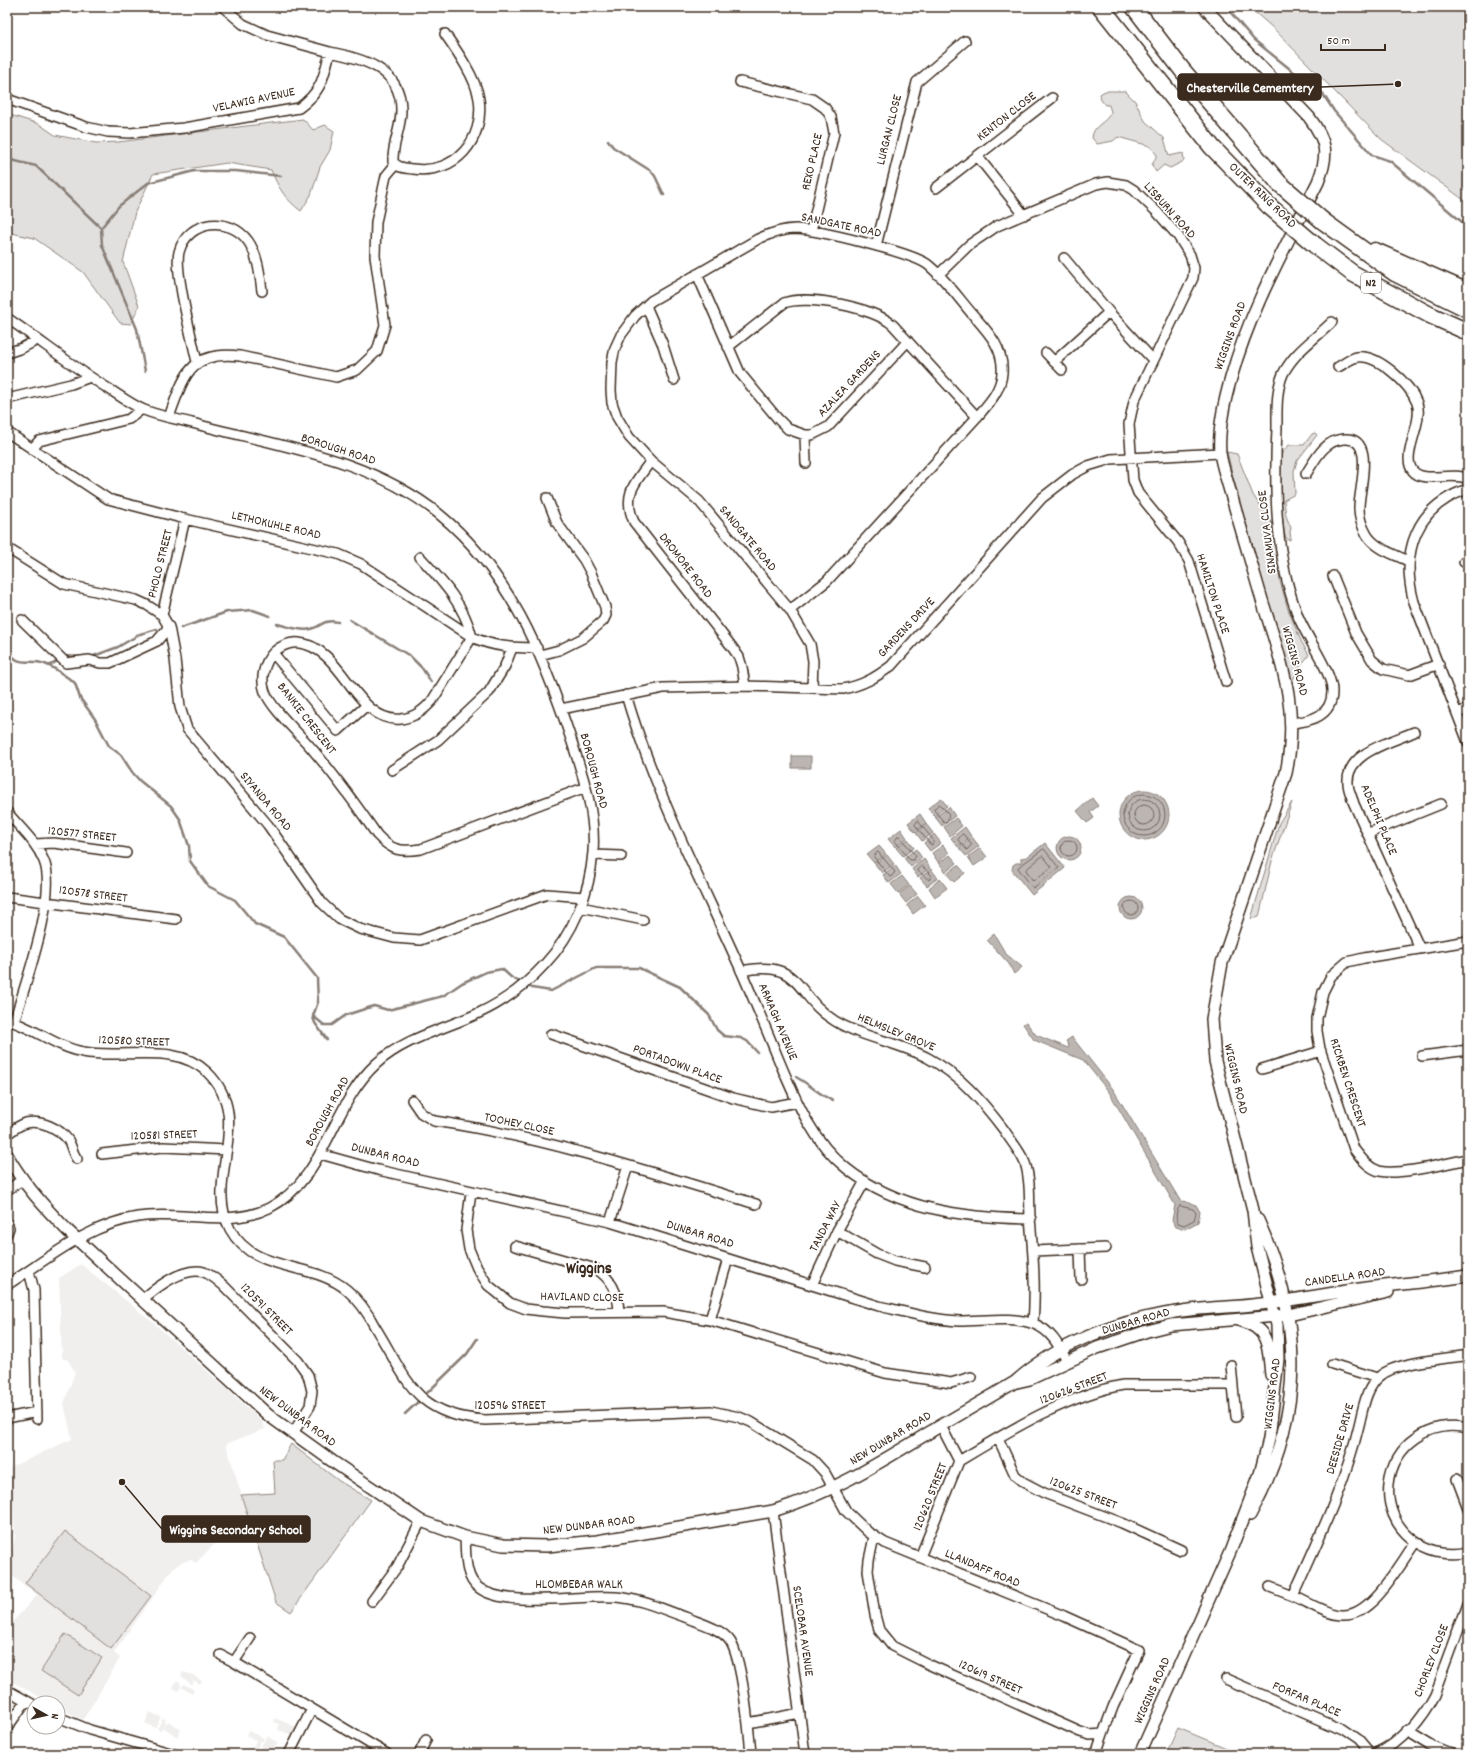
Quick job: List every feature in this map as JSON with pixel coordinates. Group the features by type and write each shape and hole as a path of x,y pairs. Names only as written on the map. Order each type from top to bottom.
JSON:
{"highway":[{"name":"OUTER RING ROAD","path":"1101,7 1207,142 1269,206 1315,245 1352,273 1430,315 1468,332"},
{"name":"OUTER RING ROAD","path":"1134,7 1182,71 1279,183 1323,221 1395,273 1468,309"},
{"path":"1353,243 1401,261 1468,292"},
{"path":"1430,315 1468,342"}],"street":[{"path":"223,7 243,24 267,36 357,58 377,66 395,87 402,111 392,152 393,162 395,165"},
{"name":"WIGGINS ROAD","path":"1140,1754 1230,1552 1260,1474 1269,1439 1274,1398 1278,1343 1276,1316 1257,1247 1253,1210 1215,1061 1212,1019 1222,963 1286,773 1291,751 1292,723 1288,686 1220,453 1222,414 1236,359 1261,294 1318,182 1324,167 1326,154 1318,129 1309,116 1204,7"},
{"path":"395,165 418,170 434,169 445,166 456,161 464,153 476,133 480,108 477,91 462,59 445,34"},
{"name":"LURGAN CLOSE","path":"876,246 917,82 965,41"},
{"name":"VELAWIG AVENUE","path":"7,99 86,127 108,132 130,133 184,128 299,108 313,98 322,83 330,52"},
{"name":"REXO PLACE","path":"740,82 805,96 817,102 831,116 834,124 832,146 811,231"},
{"name":"KENTON CLOSE","path":"936,188 978,157 1052,98"},
{"name":"KENTON CLOSE","path":"978,157 1024,215"},
{"path":"169,417 182,382 189,369 197,362 213,356 227,354 336,377 357,370 377,351 385,325 375,256 376,222 386,176 395,165"},
{"name":"LISBURN ROAD","path":"938,275 980,236 997,226 1096,184 1108,182 1126,185 1134,190 1157,212 1178,236 1190,255 1194,268 1191,286 1153,360 1130,412 1131,457"},
{"path":"197,362 178,260 182,245 187,236 198,229 214,223 226,224 235,228 246,238 254,251 262,291"},
{"name":"SANDGATE ROAD","path":"790,610 827,581 977,417 990,401 1000,384 1002,361 994,339 938,275 918,259 876,246 811,231 785,230 773,232 697,274 646,306 635,316 621,335 612,362 610,377 612,403 617,417 629,438 652,461 699,502 790,610 810,644 813,661 812,688"},
{"path":"1064,258 1109,312 1153,360"},
{"path":"697,274 740,373 788,429 805,435 806,463"},
{"path":"728,347 784,302 801,298 824,301 878,315 890,322 977,417"},
{"path":"646,306 664,345 674,380"},
{"path":"1054,362 1109,312"},
{"name":"BOROUGH ROAD","path":"7,318 90,377 142,409 322,456 362,469 402,489 439,514 466,541 494,574 522,616 561,709 586,787 593,830 593,855 581,907 553,955 533,977 510,996 478,1014 403,1045 380,1060 353,1090 320,1154 296,1188 273,1206 244,1217 224,1218 171,1215 134,1217 112,1223 77,1239 7,1285"},
{"name":"SINAMUVA CLOSE","path":"1292,723 1314,719 1322,715 1331,702 1332,686 1330,678 1308,639 1289,593 1280,544 1275,479 1278,400 1283,375 1288,366 1296,355 1332,322"},
{"path":"7,353 22,348 37,340"},
{"name":"AZALEA GARDENS","path":"805,435 820,433 838,418 908,341"},
{"path":"1046,353 1062,370"},
{"path":"1338,367 1356,357 1372,358 1382,363 1411,392 1417,402 1418,420 1409,451 1409,462 1412,470 1428,477 1452,475 1461,476 1468,479"},
{"path":"7,399 90,377"},
{"path":"32,449 39,441 129,418 142,409"},
{"name":"LETHOKUHLE ROAD","path":"7,432 100,496 185,519 350,558 472,637 485,643 538,652 560,650 583,638 604,621 606,615 587,566 557,523 547,498"},
{"path":"1306,474 1322,449 1335,441 1345,438 1355,442 1361,448 1365,458 1359,510 1367,535 1378,546 1408,561"},
{"name":"GARDENS DRIVE","path":"561,709 662,688 692,686 745,686 843,689 858,686 872,680 891,666 1042,498 1058,484 1088,466 1112,459 1220,453"},
{"name":"HAMILTON PLACE","path":"1131,457 1133,480 1138,493 1178,542 1189,561 1226,682"},
{"name":"DROMORE ROAD","path":"652,461 631,490 629,498 630,514 634,522 739,657 745,686"},
{"path":"1468,489 1444,499 1430,512 1416,532 1408,561 1409,583 1414,602 1468,742"},
{"name":"PHOLO STREET","path":"162,616 185,519"},
{"name":"SIYANDA ROAD","path":"7,548 64,584 136,600 147,605 162,616 169,627 175,659 178,702 187,729 268,824 328,910 340,919 360,929 394,938 420,940 547,894 584,897"},
{"path":"367,705 338,731 273,653 287,644 294,642 312,646 330,661 367,705 381,716 402,719 416,715 432,701 472,637 466,617 452,593 420,557"},
{"path":"1332,576 1356,633 1372,660 1383,669 1409,675 1439,664"},
{"path":"22,620 66,663 89,660 100,663 110,663 157,641 169,627"},
{"path":"392,770 438,740 489,692 505,666 512,648"},
{"name":"BANKIE CRESCENT","path":"273,653 263,675 264,686 268,697 318,756 377,835 385,844 399,851 421,849 586,787"},
{"name":"ARMAGH AVENUE","path":"626,695 639,738 797,1102 820,1140 831,1154 864,1181 897,1197 934,1210 992,1218 1030,1219"},
{"path":"1457,713 1468,709"},
{"name":"ADELPHI PLACE","path":"1414,732 1364,754 1354,761 1348,782 1350,791 1420,949"},
{"path":"1369,833 1441,804"},
{"path":"8,817 35,844 46,869 47,902 10,1021"},
{"name":"120577 STREET","path":"35,844 54,843 126,853"},
{"path":"593,855 621,856"},
{"name":"120578 STREET","path":"7,897 176,919"},
{"path":"581,907 643,920"},
{"name":"RICKBEN CRESCENT","path":"1468,942 1347,962 1330,976 1323,992 1317,1018 1317,1031 1321,1051 1354,1149 1362,1160 1370,1167 1383,1171 1398,1171 1468,1160"},
{"name":"HELMSLEY GROVE","path":"741,971 767,967 785,972 796,981 821,1010 833,1020 859,1032 915,1052 956,1075 985,1106 1022,1156 1028,1176 1035,1305 1033,1323"},
{"name":"120580 STREET","path":"10,1021 79,1051 107,1055 167,1055 176,1056 197,1064 213,1079 224,1097 230,1117 223,1190 224,1218"},
{"name":"PORTADOWN PLACE","path":"551,1034 733,1098 771,1107 797,1102"},
{"path":"1422,1056 1468,1050"},
{"path":"1262,1069 1321,1051"},
{"name":"TOOHEY CLOSE","path":"412,1100 421,1113 434,1121 531,1140 628,1166 756,1204"},
{"path":"7,1134 26,1123 46,1124 61,1133 69,1141 73,1155 77,1159"},
{"name":"120581 STREET","path":"102,1154 163,1147 226,1150"},
{"name":"DUNBAR ROAD","path":"320,1154 378,1170 471,1192 610,1222 879,1306 915,1315 959,1321 1017,1321 1033,1323 1047,1331 1068,1362 1097,1348 1147,1331 1171,1325 1276,1316"},
{"name":"NEW DUNBAR ROAD","path":"7,1156 22,1180 42,1205 268,1415 420,1521 464,1537 503,1545 522,1546 574,1544 773,1511 801,1502 833,1489 941,1426 1015,1382 1027,1371 1061,1350"},
{"path":"610,1222 628,1166"},
{"path":"7,1190 22,1180"},
{"name":"TANDA WAY","path":"812,1284 837,1230 864,1181"},
{"name":"HAVILAND CLOSE","path":"471,1192 466,1230 469,1249 477,1268 488,1285 499,1296 526,1309 565,1313 663,1312 710,1320 885,1373 951,1383 971,1378"},
{"name":"WIGGINS ROAD","path":"1230,1552 1262,1494 1280,1448 1288,1414 1292,1377 1292,1339 1286,1301 1269,1245 1253,1210"},
{"name":"120596 STREET","path":"224,1218 239,1243 257,1257 266,1261 322,1276 346,1290 368,1315 411,1387 420,1398 436,1409 455,1416 485,1420 689,1411 724,1413 739,1417 755,1424 801,1451 820,1466 833,1489"},
{"path":"7,1224 9,1228 7,1232"},
{"path":"837,1230 877,1254 895,1261 925,1267"},
{"path":"515,1246 596,1269 610,1280 616,1291 619,1312"},
{"path":"1033,1252 1106,1248"},
{"path":"1080,1249 1081,1278"},
{"path":"710,1320 728,1259"},
{"path":"7,1418 37,1416 34,1290 29,1271"},
{"name":"120591 STREET","path":"143,1299 175,1277 194,1272 203,1272 224,1286 298,1361 308,1375 312,1391 310,1406 293,1433"},
{"name":"CANDELLA ROAD","path":"1272,1302 1366,1288 1468,1276"},
{"name":"CANDELLA ROAD","path":"1276,1316 1289,1315 1423,1282"},
{"name":"DUNBAR ROAD","path":"1061,1350 1096,1333 1171,1312 1272,1302"},
{"path":"1235,1320 1255,1326 1266,1337 1274,1398"},
{"path":"1332,1364 1377,1378 1392,1368 1468,1355"},
{"name":"NEW DUNBAR ROAD","path":"1015,1382 1030,1379 1068,1362"},
{"path":"1231,1365 1236,1417"},
{"name":"DEESIDE DRIVE","path":"1293,1596 1341,1485 1353,1450 1368,1394 1377,1378"},
{"name":"120626 STREET","path":"959,1461 998,1438 1058,1408 1111,1387 1123,1385 1233,1385"},
{"name":"120620 STREET","path":"920,1557 959,1461 941,1426"},
{"path":"1468,1428 1448,1426 1435,1428 1424,1432 1406,1446 1397,1459 1389,1483 1390,1500 1395,1515 1403,1531 1415,1543 1447,1554 1468,1551"},
{"name":"120625 STREET","path":"998,1438 1015,1475 1023,1482 1044,1493 1122,1523 1181,1550"},
{"path":"1457,1479 1468,1508"},
{"name":"LLANDAFF ROAD","path":"833,1489 846,1511 874,1537 1064,1616 1139,1650 1113,1707 1103,1734"},
{"name":"SCELOBAR AVENUE","path":"773,1511 805,1754"},
{"path":"372,1600 397,1567 420,1521"},
{"name":"HLOMBEBAR WALK","path":"464,1537 470,1575 478,1588 489,1594 509,1598 568,1599 614,1597 633,1599 654,1605 720,1633 730,1642 735,1653 748,1723 751,1754"},
{"name":"120619 STREET","path":"874,1537 868,1571 874,1615 879,1630 892,1646 923,1662 1080,1732 1090,1735 1103,1734"},
{"path":"1270,1587 1328,1612 1342,1615 1361,1611 1376,1597 1415,1543"},
{"name":"CHORLEY CLOSE","path":"1377,1754 1394,1745 1420,1719 1434,1695 1467,1609"},
{"path":"234,1662 250,1638"},
{"path":"221,1655 387,1754"},
{"name":"FORFAR PLACE","path":"1226,1680 1343,1730 1358,1741 1370,1754"},
{"path":"7,1690 26,1701"},
{"path":"7,1728 26,1707"},
{"path":"289,1754 312,1709"},
{"path":"748,1723 800,1713"},
{"path":"66,1720 90,1730 174,1754"},
{"path":"1407,1731 1430,1745 1453,1754"},
{"path":"1096,1754 1103,1734"},
{"path":"419,1754 426,1740"}],"shaded area":[{"path":"1249,7 1468,7 1468,203 1381,139 1273,28"},
{"path":"1105,91 1125,91 1135,101 1145,121 1164,138 1169,156 1183,153 1184,161 1170,168 1164,165 1156,172 1152,165 1157,155 1150,146 1118,137 1113,141 1097,144 1092,138 1093,133 1111,112 1109,105 1105,105 1101,100 1100,94"},
{"path":"7,114 39,124 55,135 96,143 118,142 303,119 313,130 325,125 334,131 330,150 320,167 311,195 301,211 283,193 271,170 227,163 153,174 135,212 123,262 139,306 131,324 120,323 83,272 34,238 7,232"},
{"path":"1315,433 1317,435 1297,461 1294,471 1295,494 1284,500 1286,516 1291,528 1291,539 1289,540 1286,538 1284,532 1279,477 1281,465 1280,457 1289,445 1304,445 1312,434"},
{"path":"1227,452 1237,454 1253,495 1273,525 1280,581 1288,609 1301,641 1309,655 1299,668 1292,682 1250,539"},
{"path":"1292,802 1272,861 1259,917 1251,919 1279,823"},
{"path":"81,1264 155,1324 262,1421 265,1429 226,1444 248,1516 242,1529 224,1534 196,1563 191,1560 182,1562 173,1568 114,1653 120,1658 83,1720 66,1711 66,1695 36,1695 7,1679 7,1628 37,1595 7,1572 7,1565 15,1539 13,1500 7,1499 7,1469 72,1439 64,1404 75,1372 68,1360 62,1358 59,1278"},
{"path":"291,1444 339,1481 371,1500 291,1612 276,1602 241,1495 275,1493 273,1460 282,1460"},
{"path":"65,1531 151,1596 111,1649 25,1583"},
{"path":"65,1634 102,1658 78,1695 41,1671"},
{"path":"183,1672 193,1675 202,1681 200,1684 191,1679 194,1682 192,1685 181,1676"},
{"path":"177,1680 181,1683 181,1687 178,1691 173,1688"},
{"path":"184,1684 194,1690 192,1694 181,1687"},
{"path":"150,1712 161,1717 155,1728 145,1723"},
{"path":"163,1718 166,1720 160,1731 157,1729"},
{"path":"275,1718 296,1727 293,1735 278,1730 279,1724 274,1722"},
{"path":"168,1721 181,1730 177,1737 163,1727"},
{"path":"1178,1728 1241,1754 1166,1754"},
{"path":"248,1731 264,1738 262,1742 258,1741 260,1742 256,1751 252,1749 256,1740 246,1736"},
{"path":"267,1736 278,1743 269,1754 260,1748"}],"water":[{"path":"792,756 811,756 811,768 792,768"},
{"path":"1139,790 1149,790 1162,797 1169,810 1169,820 1162,833 1149,840 1139,840 1130,836 1123,829 1119,820 1119,810 1123,801 1130,794"},
{"path":"941,798 947,806 934,816 928,808"},
{"path":"1092,798 1098,806 1090,812 1094,818 1087,823 1077,811"},
{"path":"949,807 955,816 942,826 935,817"},
{"path":"920,814 926,823 915,832 908,823"},
{"path":"956,818 962,826 950,836 944,827"},
{"path":"926,824 933,833 922,841 916,833"},
{"path":"965,827 971,836 958,847 951,838"},
{"path":"901,829 907,838 895,847 888,839"},
{"path":"934,834 941,843 930,851 924,843"},
{"path":"1069,836 1077,840 1081,848 1077,856 1069,860 1061,856 1057,848 1061,840"},
{"path":"972,837 979,846 966,856 959,848"},
{"path":"908,839 914,848 903,856 896,848"},
{"path":"1045,843 1065,868 1032,895 1012,870 1013,865 1016,863 1021,863 1021,858 1027,857"},
{"path":"943,845 949,853 938,862 932,853"},
{"path":"879,846 886,854 874,863 867,855"},
{"path":"980,848 987,857 974,866 968,857"},
{"path":"916,849 922,858 911,867 904,858"},
{"path":"887,855 894,864 882,873 875,864"},
{"path":"950,855 957,863 946,872 939,863"},
{"path":"924,859 930,868 918,877 912,869"},
{"path":"895,865 901,874 889,883 883,875"},
{"path":"958,865 965,873 954,882 947,874"},
{"path":"931,869 938,878 927,886 920,878"},
{"path":"902,876 909,885 898,893 891,884"},
{"path":"940,879 947,888 935,897 929,888"},
{"path":"910,886 917,894 906,903 899,894"},
{"path":"918,896 925,905 913,914 907,905"},
{"path":"1127,897 1135,897 1142,904 1142,912 1135,919 1127,919 1120,912 1120,904"},
{"path":"994,934 1006,954 1022,967 1014,974 1009,964 987,940"},
{"path":"1026,1022 1036,1035 1068,1048 1069,1046 1066,1041 1072,1037 1113,1089 1181,1202 1183,1201 1196,1205 1200,1212 1198,1222 1185,1229 1176,1227 1172,1220 1175,1205 1109,1092 1083,1060 1034,1040 1023,1024"}],"waterway":[{"path":"1226,7 1254,40 1295,73 1319,88 1334,111 1372,155 1390,161 1468,227"},
{"path":"608,140 613,147 651,171 664,195"},
{"path":"7,159 36,166 101,228 119,206 148,183 194,171 236,171 281,176"},
{"path":"101,228 102,245 137,329 145,371"},
{"path":"181,628 227,612 253,610 270,616"},
{"path":"350,620 410,656 422,668 431,682"},
{"path":"277,624 307,630 329,621 338,622"},
{"path":"91,657 118,647 140,634 157,629"},
{"path":"7,649 16,659 24,662 39,662 45,664 57,670 75,683 80,698 95,719 109,746 121,755 140,781 171,806 180,819 189,846 190,861 208,886 235,900 255,924 284,937 317,978 318,1002 313,1016 324,1025 332,1025 346,1015 374,1006 388,1010 443,996 462,983 486,972 502,969 512,978 532,988 551,991 596,968 639,968 680,987 709,1015 717,1030 724,1036 741,1038 747,1041 757,1052"},
{"path":"64,656 80,657"},
{"path":"49,666 56,662"},
{"path":"313,1017 315,1023 327,1040"},
{"path":"796,1077 833,1101"},
{"path":"424,1396 467,1354 477,1339"},
{"path":"405,1414 421,1399"}],"place":[{"name":"Chesterville Cememtery","path":"1398,84"},
{"name":"Wiggins Secondary School","path":"122,1482"}],"district":[{"name":"Wiggins","path":"589,1270"}]}
